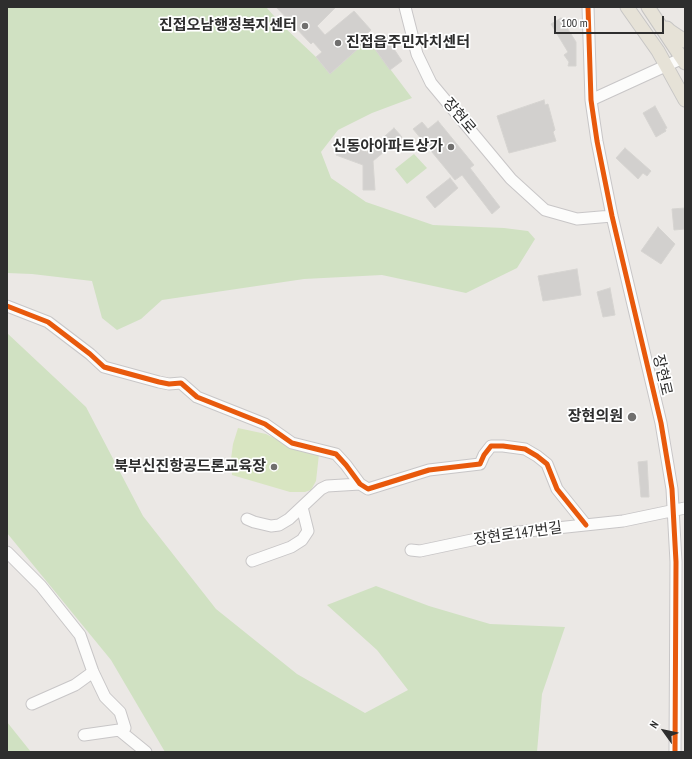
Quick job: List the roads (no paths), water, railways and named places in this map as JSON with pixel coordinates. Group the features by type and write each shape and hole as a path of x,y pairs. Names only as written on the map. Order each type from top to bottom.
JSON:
{"main road":[{"path":"627,7 646,32 685,100"},
{"path":"649,7 670,32 685,41"},
{"path":"649,7 684,59"}],"street":[{"name":"장현로","path":"405,7 417,54 431,83 512,179 545,210 576,220 612,216"},
{"name":"장현로","path":"588,7 591,100 597,141 612,216 661,423 672,489 676,569 675,752"},
{"path":"591,100 665,65 684,59"},
{"path":"7,306 48,322 104,366 159,382 169,384 181,383 197,397 265,424 292,444 336,454 360,484 368,489 429,470 480,464 484,455 491,446 525,449 537,456 546,464 557,489 586,525"},
{"path":"247,518 254,522 271,526 279,525 302,507 321,489 327,486 360,484"},
{"path":"252,561 291,546 302,540 308,531 302,507"},
{"path":"673,510 685,508"},
{"name":"장현로147번길","path":"411,550 420,551 500,534 623,521 673,510"},
{"path":"7,552 41,586 80,634 93,672 105,696 120,712 125,728 84,735"},
{"path":"32,704 75,685 93,672"},
{"path":"119,730 146,752"}],"place":[{"name":"진접오남행정복지센터","path":"305,26"},
{"name":"진접읍주민자치센터","path":"338,43"},
{"name":"신동아아파트상가","path":"451,147"},
{"name":"장현의원","path":"632,417"},
{"name":"북부신진항공드론교육장","path":"274,467"}]}
